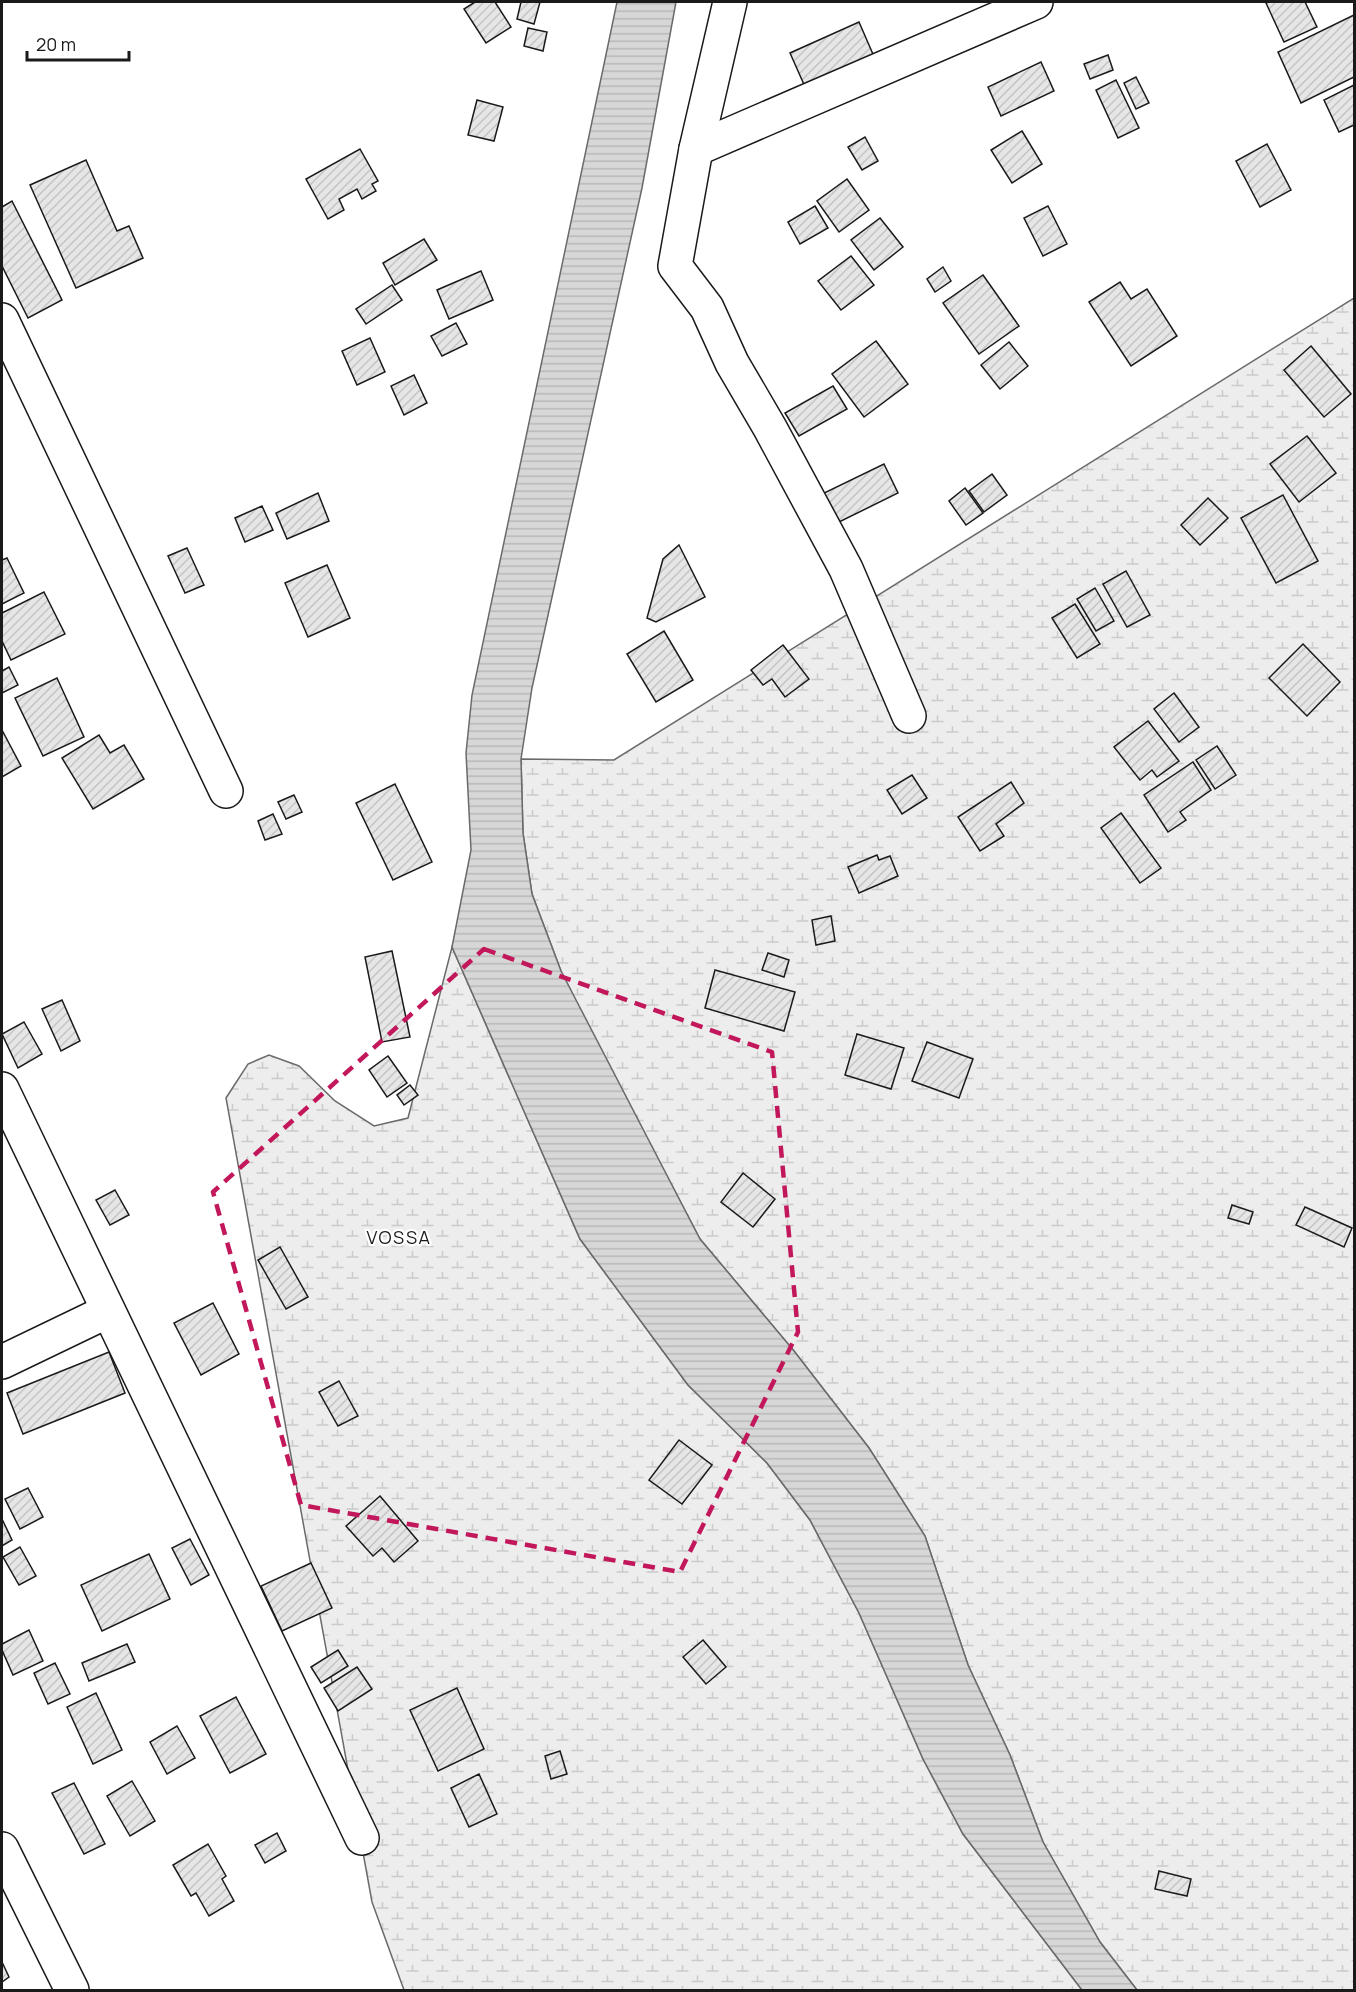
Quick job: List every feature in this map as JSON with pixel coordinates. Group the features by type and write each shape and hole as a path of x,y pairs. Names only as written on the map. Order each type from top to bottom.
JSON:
{"street":[{"path":"730,2 696,149 675,266 707,308 732,363 846,569 909,716"},
{"path":"696,149 1036,2"},
{"path":"2,320 226,791"},
{"path":"2,1089 362,1838"},
{"path":"2,1362 108,1311"},
{"path":"2,1849 72,1990"}],"highlighted area":[{"path":"484,949 772,1052 798,1332 680,1572 301,1505 213,1192"}],"green space":[{"path":"1354,298 1354,1990 1137,1990 1100,1942 1043,1842 1010,1755 968,1665 925,1536 869,1448 794,1351 700,1239 597,1044 561,971 532,894 523,833 521,759 614,760"},
{"path":"452,947 580,1239 688,1385 767,1463 810,1520 859,1613 923,1759 963,1834 1082,1990 404,1990 372,1902 226,1098 248,1064 269,1055 299,1066 335,1101 374,1126 408,1118"}],"shaded area":[{"path":"617,2 676,2 642,188 532,688 521,759 523,833 532,894 561,971 700,1239 794,1351 869,1448 925,1536 968,1665 1010,1755 1043,1842 1100,1942 1137,1990 1082,1990 963,1834 923,1759 859,1613 810,1520 767,1463 688,1385 580,1239 452,947 471,850 466,753 472,695"}],"building":[{"path":"475,2 495,2 511,27 486,43 464,9"},
{"path":"521,2 540,2 534,24 517,19"},
{"path":"1305,2 1317,27 1284,42 1266,3"},
{"path":"1354,15 1354,77 1301,103 1278,52"},
{"path":"859,22 879,68 810,98 790,53"},
{"path":"528,28 547,32 543,51 524,46"},
{"path":"1108,55 1113,70 1090,79 1084,64"},
{"path":"1041,62 1054,91 1001,116 988,87"},
{"path":"1136,77 1149,103 1136,109 1124,83"},
{"path":"1116,80 1139,128 1118,138 1096,90"},
{"path":"1354,85 1354,125 1339,132 1324,100"},
{"path":"477,100 503,107 494,141 468,135"},
{"path":"1022,131 1042,164 1012,183 991,150"},
{"path":"865,137 878,161 862,170 848,147"},
{"path":"1267,144 1291,190 1260,207 1236,161"},
{"path":"360,149 378,181 372,184 376,191 362,199 357,189 339,199 344,210 328,219 306,179"},
{"path":"86,160 117,231 129,226 143,258 76,288 30,185"},
{"path":"847,179 869,210 839,232 817,201"},
{"path":"12,201 62,300 28,318 2,266 2,207"},
{"path":"815,206 828,228 800,244 788,222"},
{"path":"1048,206 1067,244 1043,256 1024,218"},
{"path":"880,218 903,247 874,270 851,240"},
{"path":"424,239 437,260 395,285 383,263"},
{"path":"851,256 874,285 841,310 818,281"},
{"path":"943,267 951,281 935,292 927,279"},
{"path":"481,271 493,300 449,319 437,290"},
{"path":"983,275 1019,326 979,354 943,303"},
{"path":"1120,282 1131,299 1147,289 1177,336 1131,366 1089,302"},
{"path":"392,285 402,300 366,324 356,309"},
{"path":"456,323 467,344 442,356 431,336"},
{"path":"370,338 385,372 357,385 342,351"},
{"path":"876,341 908,384 864,417 832,374"},
{"path":"1009,342 1028,366 1000,389 981,365"},
{"path":"1311,346 1351,394 1324,417 1284,370"},
{"path":"414,375 427,403 404,415 391,386"},
{"path":"833,386 847,409 799,436 785,413"},
{"path":"1307,436 1336,473 1299,502 1270,464"},
{"path":"884,464 898,493 837,523 822,494"},
{"path":"992,474 1007,495 984,512 969,491"},
{"path":"965,488 983,513 966,525 949,501"},
{"path":"318,493 329,521 287,539 276,513"},
{"path":"1283,495 1318,561 1276,583 1241,518"},
{"path":"1208,498 1228,518 1200,545 1181,525"},
{"path":"262,506 273,530 245,542 235,518"},
{"path":"679,545 705,597 656,622 647,618 663,559"},
{"path":"187,548 204,585 185,593 168,556"},
{"path":"7,558 24,593 2,604 2,560"},
{"path":"327,565 350,618 308,637 285,583"},
{"path":"1126,571 1150,615 1127,627 1103,584"},
{"path":"1095,588 1114,621 1096,631 1077,599"},
{"path":"44,592 65,634 11,660 2,641 2,613"},
{"path":"1075,604 1100,644 1077,658 1052,618"},
{"path":"664,631 693,680 656,702 627,654"},
{"path":"1303,644 1340,682 1307,716 1269,678"},
{"path":"783,645 809,679 785,697 772,679 763,685 751,670"},
{"path":"9,667 18,685 2,693 2,671"},
{"path":"57,678 84,737 43,756 15,698"},
{"path":"1174,693 1199,727 1179,742 1154,709"},
{"path":"1148,721 1179,761 1157,777 1152,770 1140,780 1114,747"},
{"path":"2,730 21,766 2,777"},
{"path":"99,735 110,753 124,745 144,779 93,809 62,758"},
{"path":"1217,746 1236,775 1215,789 1196,760"},
{"path":"1193,762 1211,790 1180,812 1186,820 1168,832 1144,795"},
{"path":"912,775 927,798 902,814 887,790"},
{"path":"1011,782 1024,803 996,824 1004,836 980,851 958,817"},
{"path":"395,784 432,862 393,880 356,803"},
{"path":"294,795 302,812 286,819 278,802"},
{"path":"1121,813 1161,868 1140,883 1101,828"},
{"path":"273,814 282,834 265,840 258,821"},
{"path":"877,855 879,860 890,856 898,876 859,893 848,867"},
{"path":"831,916 835,941 816,945 812,920"},
{"path":"392,951 410,1037 382,1042 365,957"},
{"path":"768,953 789,960 784,977 762,970"},
{"path":"715,970 795,992 784,1031 705,1008"},
{"path":"62,1000 80,1041 61,1051 42,1009"},
{"path":"24,1022 42,1054 18,1068 2,1034"},
{"path":"857,1034 904,1048 891,1089 845,1075"},
{"path":"927,1042 973,1059 959,1098 912,1081"},
{"path":"388,1056 407,1083 387,1097 369,1070"},
{"path":"410,1085 418,1095 404,1105 397,1095"},
{"path":"743,1173 775,1199 753,1227 721,1202"},
{"path":"115,1190 129,1215 110,1225 96,1200"},
{"path":"1232,1205 1253,1212 1249,1224 1228,1218"},
{"path":"1305,1207 1352,1228 1344,1247 1296,1225"},
{"path":"280,1247 308,1297 286,1309 258,1260"},
{"path":"213,1303 239,1354 201,1375 174,1323"},
{"path":"109,1352 125,1393 23,1434 7,1393"},
{"path":"339,1381 358,1416 338,1426 319,1392"},
{"path":"679,1440 712,1465 682,1504 649,1480"},
{"path":"28,1488 43,1517 20,1529 5,1499"},
{"path":"380,1496 418,1541 394,1562 382,1548 373,1556 346,1526"},
{"path":"2,1519 12,1540 2,1546"},
{"path":"190,1539 209,1575 191,1585 172,1548"},
{"path":"20,1547 36,1576 19,1585 3,1557"},
{"path":"149,1554 170,1599 102,1631 81,1585"},
{"path":"311,1563 332,1608 282,1631 261,1586"},
{"path":"29,1630 43,1661 13,1675 2,1650 2,1644"},
{"path":"703,1640 726,1667 706,1684 683,1657"},
{"path":"127,1644 135,1662 89,1681 82,1663"},
{"path":"338,1650 348,1666 321,1683 311,1667"},
{"path":"55,1663 70,1694 48,1704 34,1673"},
{"path":"357,1667 372,1689 338,1711 324,1688"},
{"path":"457,1688 484,1749 438,1771 410,1710"},
{"path":"96,1693 122,1750 93,1764 67,1707"},
{"path":"236,1697 266,1754 230,1773 200,1716"},
{"path":"177,1726 195,1758 167,1774 150,1742"},
{"path":"560,1751 567,1774 551,1779 545,1756"},
{"path":"479,1774 497,1814 469,1827 451,1788"},
{"path":"132,1781 155,1821 130,1836 107,1796"},
{"path":"74,1783 105,1844 84,1854 52,1793"},
{"path":"277,1833 286,1851 265,1863 255,1845"},
{"path":"208,1844 226,1876 222,1879 234,1901 209,1916 196,1893 191,1896 173,1865"},
{"path":"1159,1871 1191,1879 1187,1896 1155,1889"},
{"path":"2,1962 9,1977 2,1982"}],"district":[{"name":"VOSSA","path":"399,1238"}]}
